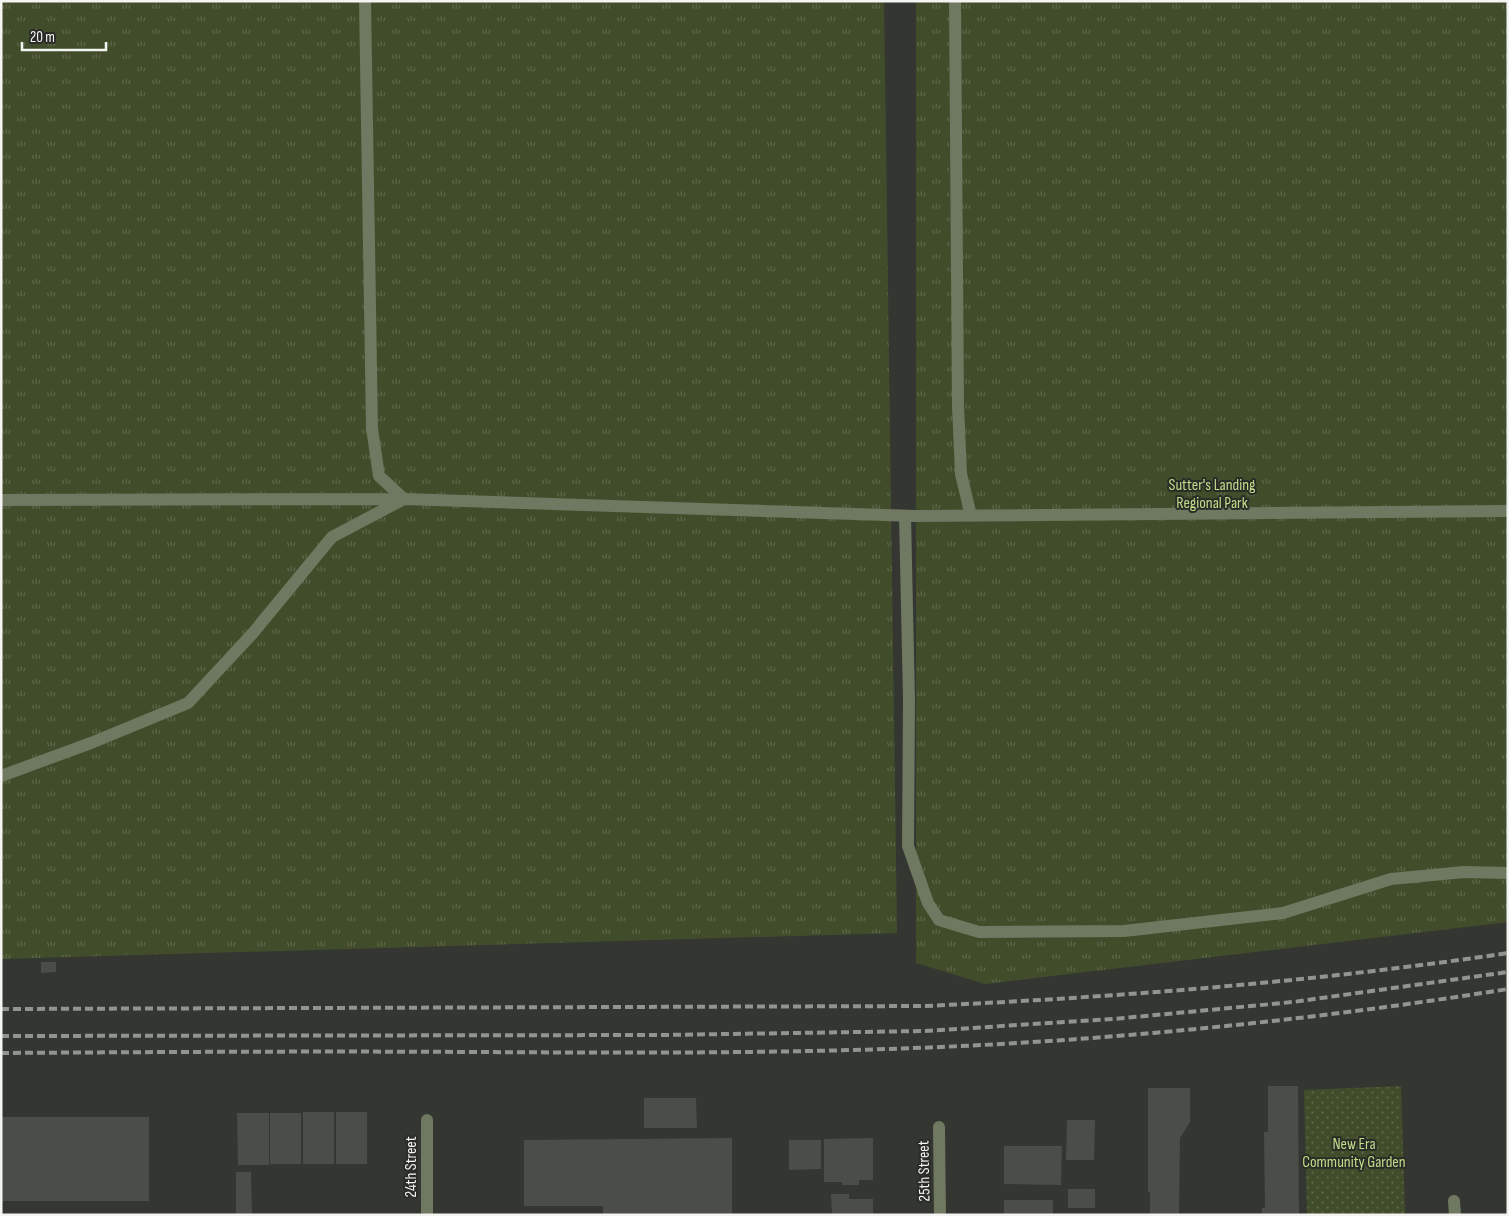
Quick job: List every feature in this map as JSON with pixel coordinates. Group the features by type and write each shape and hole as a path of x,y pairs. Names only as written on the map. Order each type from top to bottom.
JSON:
{"street":[{"path":"365,1 372,428 379,476 404,499"},
{"path":"955,1 958,406 961,474 971,516"},
{"path":"1,776 91,743 188,703 253,632 332,537 404,499"},
{"path":"1,500 404,499 905,516 1508,511"},
{"path":"905,516 909,700 908,846 928,903 939,920 979,932 1124,931 1283,912 1391,879 1464,872 1508,873"},
{"name":"24th Street","path":"426,1120 426,1215"},
{"name":"25th Street","path":"939,1127 940,1215"},
{"path":"1454,1201 1454,1215"}],"green space":[{"path":"1,1 884,1 897,933 1,959"},
{"name":"Sutter's Landing Regional Park","path":"916,1 1508,1 1508,922 985,984 916,963"},
{"name":"New Era Community Garden","path":"1401,1086 1405,1215 1307,1215 1304,1090"}],"building":[{"path":"41,962 56,962 56,972 41,973"},
{"path":"1268,1086 1298,1086 1299,1215 1262,1215 1262,1208 1265,1208 1264,1132 1268,1132"},
{"path":"1148,1088 1190,1088 1190,1122 1180,1138 1179,1215 1150,1215 1150,1192 1148,1192"},
{"path":"644,1098 696,1098 697,1128 644,1128"},
{"path":"303,1112 334,1112 334,1164 303,1164"},
{"path":"336,1112 367,1112 367,1164 336,1164"},
{"path":"237,1113 269,1113 269,1165 238,1165"},
{"path":"270,1113 301,1113 301,1164 270,1164"},
{"path":"1,1117 149,1117 149,1201 1,1201"},
{"path":"1067,1120 1095,1120 1094,1160 1066,1160"},
{"path":"732,1138 732,1215 603,1215 603,1206 524,1206 524,1140"},
{"path":"873,1138 873,1180 859,1180 859,1185 842,1185 842,1182 824,1182 824,1139"},
{"path":"789,1140 821,1140 821,1169 789,1170"},
{"path":"1004,1146 1062,1146 1061,1185 1004,1184"},
{"path":"236,1172 251,1172 252,1215 236,1215"},
{"path":"1068,1189 1095,1189 1095,1208 1068,1208"},
{"path":"831,1194 849,1194 849,1199 873,1199 873,1215 832,1215"},
{"path":"1004,1200 1053,1200 1053,1215 1004,1215"}],"railway":[{"path":"1,1009 925,1006 1217,987 1362,972 1508,953"},
{"path":"1,1036 663,1035 924,1031 1113,1019 1293,1002 1508,972"},
{"path":"1,1053 677,1052 950,1047 1079,1039 1263,1022 1386,1007 1508,989"}]}
